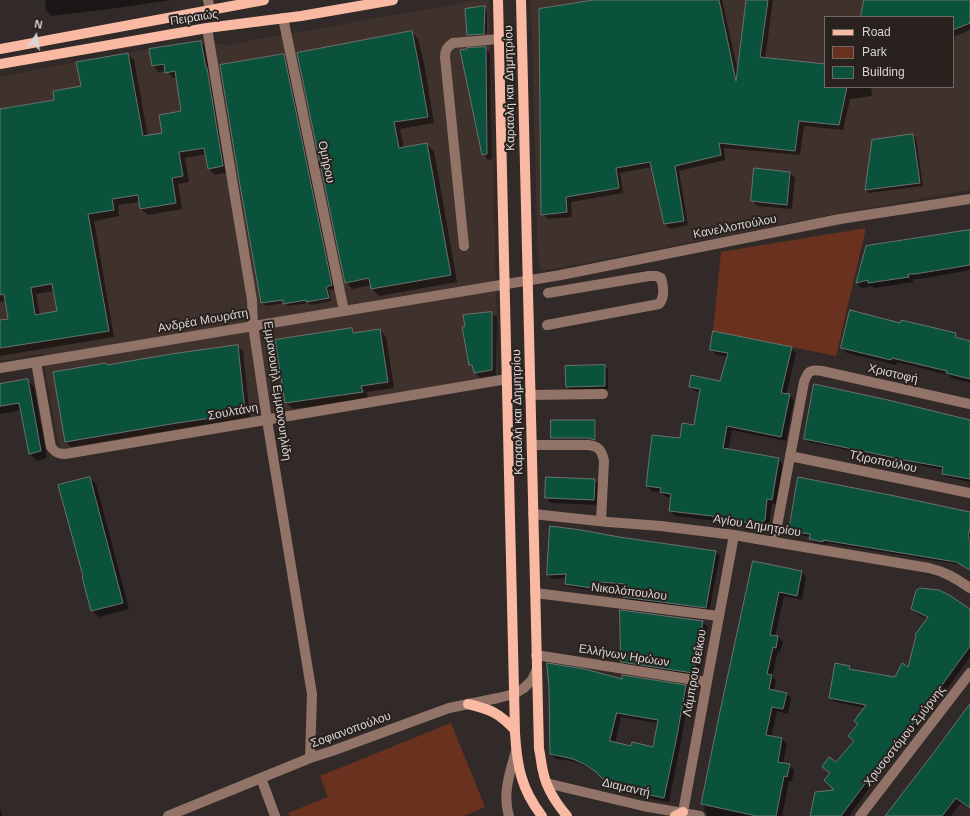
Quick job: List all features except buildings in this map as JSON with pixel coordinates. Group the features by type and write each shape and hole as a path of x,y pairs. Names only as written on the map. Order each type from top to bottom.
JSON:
{"main road":[{"name":"Πειραιώς","path":"0,49 209,5 264,0"},
{"name":"Πειραιώς","path":"0,64 207,28 301,16 393,0"},
{"name":"Καραολή και Δημητρίου","path":"498,0 516,751 524,785 532,802 542,816"},
{"name":"Καραολή και Δημητρίου","path":"521,0 539,750 546,783 557,805 567,816"},
{"path":"468,704 482,707 497,713 515,730"}],"street":[{"name":"Ομήρου","path":"283,18 344,311"},
{"name":"Εμμανουήλ Εμμανουηλίδη","path":"207,28 252,300 253,325 267,420 312,694 310,758"},
{"path":"464,246 445,51 448,46 453,43 499,39"},
{"name":"Κανελλοπούλου","path":"505,284 561,275 840,219 970,199"},
{"path":"620,263 620,281"},
{"path":"547,325 659,304 664,297 661,278 656,276 548,293"},
{"name":"Ανδρέα Μουράτη","path":"0,368 505,284"},
{"name":"Σουλτάνη","path":"36,362 51,447 59,454 73,453 507,379"},
{"name":"Χριστοφή","path":"790,456 804,382 810,371 822,371 970,404"},
{"path":"530,395 603,394"},
{"path":"532,445 588,445 595,446 599,449 604,461 601,521"},
{"path":"774,542 790,456"},
{"name":"Τζιροπούλου","path":"790,456 970,493"},
{"name":"Αγίου Δημητρίου","path":"533,514 661,526 734,535 934,569 949,574 970,588"},
{"name":"Λάμπρου Βεΐκου","path":"680,815 707,682 734,535"},
{"name":"Νικολόπουλου","path":"535,593 719,616"},
{"name":"Ελλήνων Ηρώων","path":"536,655 707,682"},
{"name":"Σοφιανοπούλου","path":"168,816 310,758 449,708 514,694 524,688 532,680 537,668"},
{"name":"Χρυσοστόμου Σμύρνης","path":"860,816 970,673"},
{"path":"509,816 506,797 509,773 516,751"},
{"path":"261,778 275,816"},
{"name":"Διαμαντή","path":"546,783 680,815 700,816"}],"shaded area":[{"path":"478,0 489,0 498,376 60,451 42,354 0,361 0,77 149,49 201,41 226,45"},
{"path":"531,0 970,0 970,190 836,214 548,270 543,270 538,264"}],"green space":[{"path":"866,228 836,356 713,331 721,252"},
{"path":"451,723 485,807 464,816 290,816 288,813 328,797 320,776"}]}
